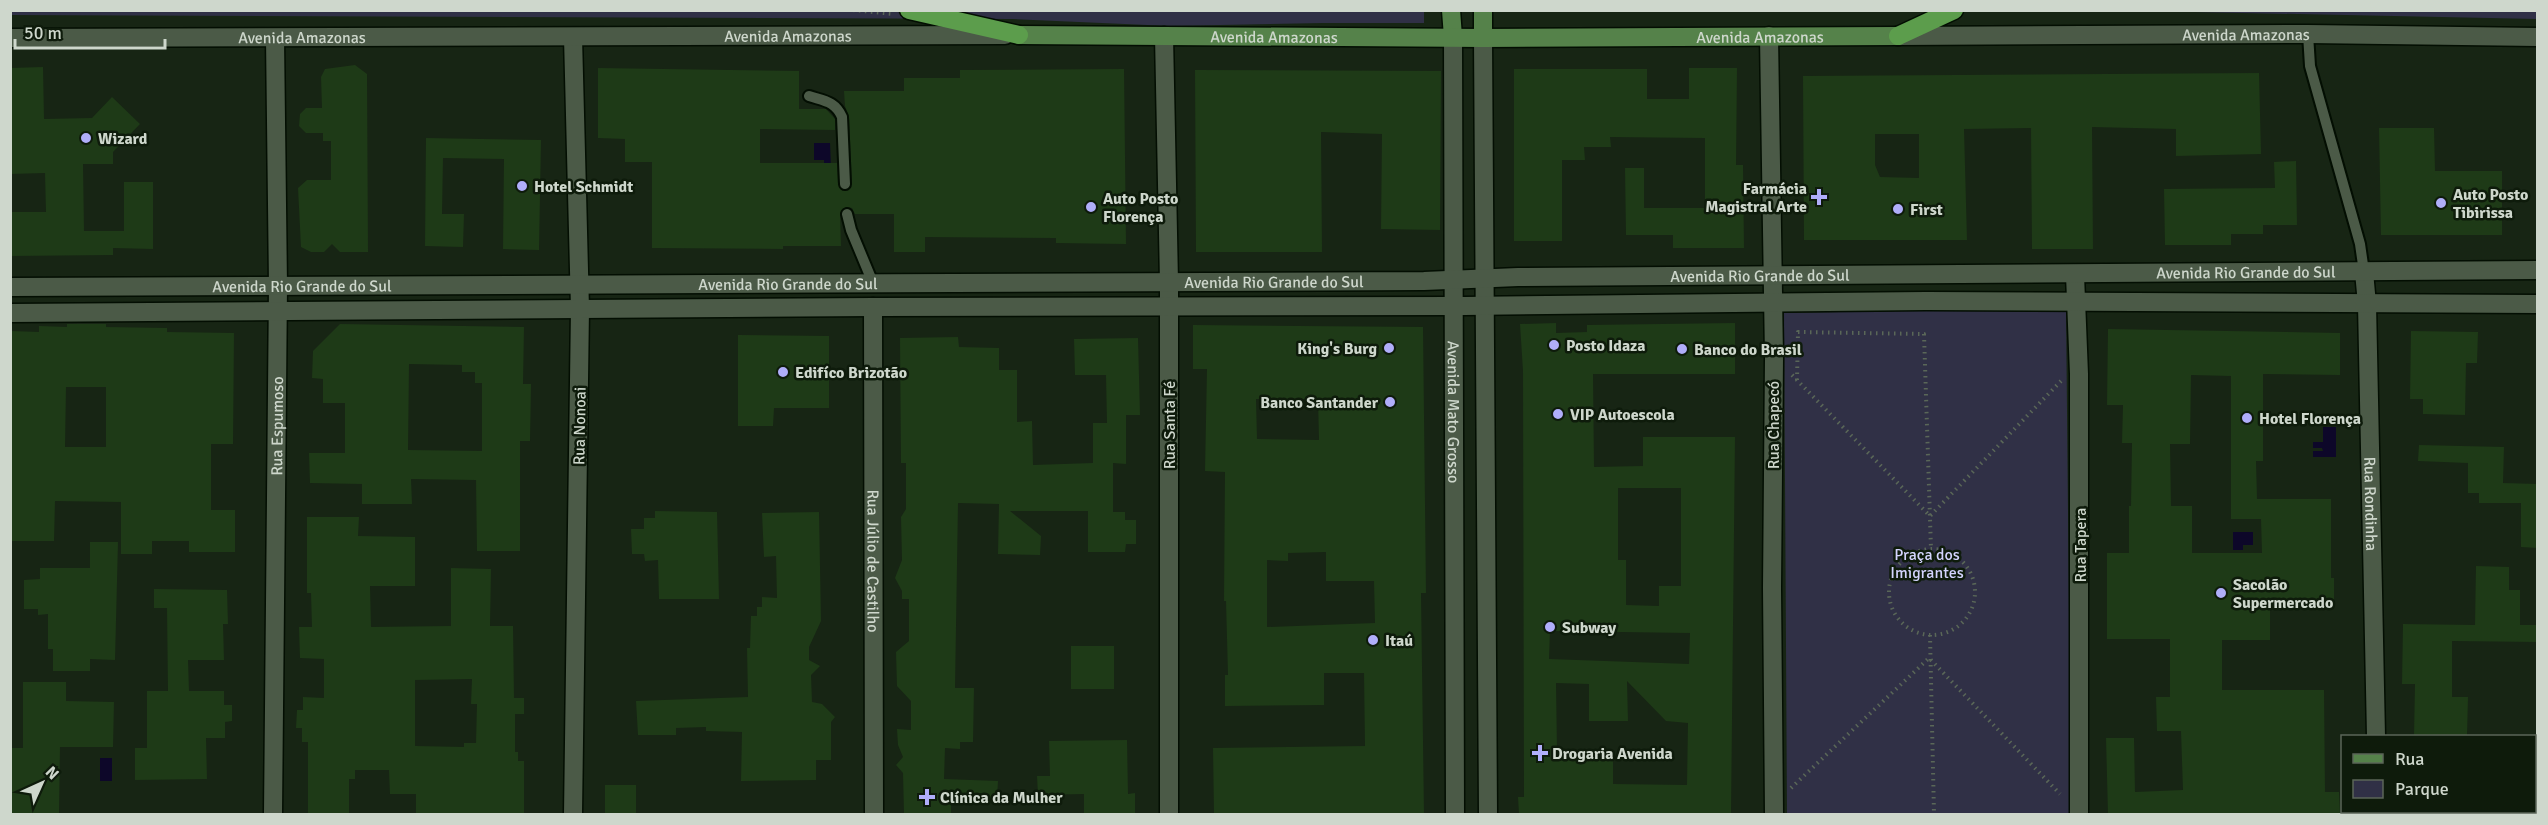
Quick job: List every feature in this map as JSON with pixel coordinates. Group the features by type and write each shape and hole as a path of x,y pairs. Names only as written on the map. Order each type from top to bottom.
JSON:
{"highway":[{"path":"909,10 1019,35"},
{"path":"1898,36 1954,10"}],"main road":[{"name":"Avenida Mato Grosso","path":"1451,10 1453,37"},
{"name":"Avenida Mato Grosso","path":"1483,10 1483,38"},
{"name":"Avenida Amazonas","path":"1019,35 1483,38 1898,36"}],"street":[{"name":"Avenida Amazonas","path":"1898,36 2308,34 2538,37"},
{"name":"Avenida Amazonas","path":"10,38 1019,35"},
{"name":"Rua Santa Fé","path":"1164,36 1169,282 1169,814"},
{"name":"Rua Chapecó","path":"1769,36 1774,358 1774,809"},
{"name":"Rua Nonoai","path":"573,37 580,309 573,814"},
{"name":"Avenida Mato Grosso","path":"1453,37 1455,814"},
{"name":"Rua Espumoso","path":"273,814 278,312 275,38"},
{"name":"Avenida Mato Grosso","path":"1483,38 1488,814"},
{"name":"Avenida Rio Grande do Sul","path":"10,287 1169,282 2538,270"},
{"name":"Rua Rondinha","path":"2364,272 2367,303 2376,735"},
{"name":"Rua Tapera","path":"2075,275 2079,360 2079,814"},
{"name":"Avenida Rio Grande do Sul","path":"10,313 873,307 1169,308 1773,302 2538,304"},
{"name":"Rua Júlio de Castilho","path":"873,307 874,814"}],"lane":[{"path":"2308,34 2310,66 2360,244 2364,272"},
{"path":"809,96 838,107 842,117 845,184"},
{"path":"847,214 851,230 873,283"}],"path":[{"path":"1797,380 1798,332 1924,334 1931,549"},
{"path":"1774,358 1930,516"},
{"path":"1930,516 2079,360"},
{"path":"1931,549 1952,553 1963,561 1971,572 1975,591 1970,613 1962,624 1950,631 1930,634 1908,628 1898,618 1891,605 1889,590 1892,576 1899,563 1910,554 1931,549"},
{"path":"1930,634 1934,814"},
{"path":"1774,809 1929,657"},
{"path":"1929,657 2079,814"}],"green space":[{"path":"1424,10 1424,23 1170,26 1012,19 11,15 10,11"},
{"path":"2147,10 2537,10 2537,19 2147,11"},
{"name":"Praça dos Imigrantes","path":"2066,308 2071,814 1787,814 1784,313"}],"shaded area":[{"path":"814,143 830,143 831,170 824,170 824,160 814,160"},
{"path":"2323,427 2336,427 2336,457 2313,457 2313,451 2323,451 2322,448 2313,448 2313,442 2323,442"},
{"path":"2233,532 2253,532 2253,545 2243,545 2243,550 2233,550"},
{"path":"100,758 112,758 112,781 100,781"}],"building":[{"path":"355,65 367,74 368,252 340,252 332,244 324,252 311,252 301,247 298,188 307,180 331,180 331,141 323,141 323,133 306,133 299,126 300,114 306,108 322,108 321,77 325,69"},
{"path":"43,67 44,119 92,118 112,97 140,124 113,152 113,164 83,164 84,231 124,231 124,182 153,182 153,249 113,248 113,255 10,256 10,212 46,212 45,173 10,174 10,68"},
{"path":"598,68 799,71 799,109 826,109 835,119 835,130 760,129 760,163 837,163 838,185 845,191 849,190 852,184 849,117 845,106 844,91 904,91 904,78 960,78 960,70 1124,69 1126,244 1056,243 1056,238 925,237 925,252 894,252 894,214 855,214 852,208 846,207 840,213 841,246 783,246 783,249 652,248 652,162 625,162 625,139 598,138"},
{"path":"1689,68 1737,68 1736,165 1743,165 1744,248 1673,248 1673,235 1626,235 1625,168 1644,168 1644,208 1705,208 1705,138 1610,137 1611,147 1584,147 1585,160 1562,160 1562,241 1514,241 1514,69 1647,69 1647,99 1689,99"},
{"path":"1195,70 1441,71 1440,230 1381,229 1382,134 1321,132 1322,252 1196,252"},
{"path":"2259,73 2261,154 2176,156 2176,129 2092,127 2093,249 2032,249 2031,128 1964,129 1967,240 1804,240 1803,76","holes":["1875,134 1919,134 1919,178 1880,177 1875,165"]},
{"name":"Auto Posto Tibirissa","path":"2379,128 2434,128 2435,171 2502,171 2502,235 2381,235"},
{"name":"Hotel Schmidt","path":"426,138 541,140 539,250 503,249 504,159 443,158 442,214 464,214 463,247 425,246"},
{"path":"2296,161 2297,225 2263,225 2263,234 2231,234 2231,245 2165,245 2164,189 2275,188 2274,162"},
{"path":"1556,323 1556,333 1587,332 1587,325 1735,323 1735,374 1593,374 1594,467 1643,466 1643,437 1735,437 1731,814 1519,814 1518,797 1524,797 1523,371 1520,324","holes":["1618,488 1681,488 1681,586 1659,586 1659,606 1626,605 1626,560 1618,560","1550,631 1690,633 1689,664 1549,659","1627,681 1666,721 1688,723 1687,785 1613,784 1613,752 1557,751 1556,683 1589,684 1589,721 1628,721"]},
{"path":"67,324 106,324 106,327 167,328 167,332 234,333 233,444 211,444 211,510 235,510 235,552 189,552 189,541 152,541 152,554 121,554 121,502 55,501 54,541 10,541 10,331 39,332 39,326 67,327","holes":["66,387 106,387 106,447 65,447"]},
{"path":"340,324 524,327 523,384 531,384 530,441 520,441 520,551 477,551 476,480 411,479 412,504 362,504 362,484 310,483 309,453 345,453 345,403 323,403 323,379 312,378 313,351","holes":["409,364 462,365 462,372 475,372 475,383 482,383 482,451 408,450"]},
{"path":"1193,325 1423,327 1426,593 1421,593 1424,814 1214,814 1213,748 1365,746 1364,673 1324,673 1324,705 1225,706 1225,675 1228,675 1226,601 1224,601 1225,472 1205,471 1207,369 1193,369","holes":["1256,399 1318,399 1319,440 1257,439","1326,552 1326,581 1374,581 1375,623 1267,627 1267,560 1288,561 1288,553"]},
{"path":"2108,329 2340,333 2340,375 2263,374 2263,461 2256,461 2257,499 2331,499 2331,578 2334,578 2334,608 2270,608 2270,640 2222,640 2222,690 2324,690 2325,792 2339,792 2340,814 2108,814 2106,738 2134,738 2135,792 2183,790 2181,731 2157,731 2156,697 2170,697 2170,639 2107,639 2107,553 2129,553 2132,443 2122,443 2123,405 2107,405","holes":["2191,375 2231,376 2231,519 2261,519 2262,553 2192,553 2192,506 2171,506 2170,444 2190,444"]},
{"path":"2411,331 2478,332 2477,363 2466,363 2465,415 2423,414 2423,399 2410,399"},
{"name":"Edifíco Brizotão","path":"738,335 829,336 829,408 774,408 773,426 738,426"},
{"path":"958,337 959,347 999,348 999,370 1017,370 1017,422 1032,421 1033,465 1093,463 1093,423 1107,423 1106,375 1075,375 1074,339 1138,338 1140,415 1126,415 1126,464 1113,463 1113,512 1125,512 1125,520 1136,520 1136,544 1126,544 1125,552 1088,552 1088,511 1010,511 1041,536 1040,555 998,554 999,504 958,503 955,688 974,688 973,742 960,742 960,749 945,748 944,779 998,781 997,799 951,798 951,814 904,814 903,773 896,765 903,757 898,745 897,729 911,730 911,701 897,686 896,652 909,641 909,599 902,599 902,591 895,578 902,560 901,517 906,509 906,463 901,463 900,338"},
{"path":"2419,445 2504,447 2503,483 2538,484 2538,548 2521,547 2521,503 2479,503 2479,493 2468,493 2468,463 2418,461"},
{"path":"655,511 717,512 719,599 659,599 658,560 645,561 644,554 632,554 631,529 644,529 644,518 655,518"},
{"path":"819,512 821,621 809,647 809,660 820,666 811,675 812,702 822,704 835,717 831,722 831,760 816,760 816,780 741,781 742,732 706,731 706,727 676,728 676,735 638,735 636,701 748,697 747,648 750,648 751,616 757,616 757,607 762,607 762,597 777,598 776,556 764,557 762,513"},
{"path":"307,517 359,517 358,536 415,537 415,586 370,586 371,627 451,626 451,568 491,569 490,626 513,626 514,698 524,698 524,714 515,714 515,752 518,752 518,761 524,761 524,814 416,814 416,794 390,794 389,770 355,770 355,779 349,779 349,814 308,814 308,742 302,742 302,728 296,728 297,710 303,710 303,697 324,698 324,659 300,658 299,627 312,627 311,593 307,593","holes":["472,679 471,704 477,704 476,743 464,743 464,747 415,746 415,680"]},
{"path":"90,542 118,542 115,660 90,659 90,671 53,671 53,649 48,649 48,614 38,615 38,609 24,609 24,580 40,579 40,568 90,568"},
{"path":"2476,566 2509,567 2509,590 2520,590 2520,625 2538,625 2538,642 2452,641 2452,697 2468,697 2467,735 2414,735 2415,684 2402,684 2403,624 2475,625"},
{"path":"154,589 227,590 228,624 223,624 224,660 188,660 189,691 224,691 224,705 232,705 232,721 225,722 225,738 206,738 207,779 135,780 135,748 147,748 147,691 168,691 167,608 154,608"},
{"path":"1071,646 1114,646 1114,689 1071,689"},
{"path":"23,682 66,682 66,701 114,702 113,747 60,747 59,814 10,814 10,748 23,748"},
{"path":"1127,740 1128,794 1135,793 1135,814 1084,814 1084,794 1038,795 1037,776 1050,776 1049,741"},
{"path":"605,785 636,785 636,814 605,814"}],"place":[{"name":"Wizard","path":"86,138"},
{"name":"Hotel Schmidt","path":"522,186"},
{"name":"Farmácia Magistral Arte","path":"1819,197"},
{"name":"Auto Posto Tibirissa","path":"2441,203"},
{"name":"Auto Posto Florença","path":"1091,207"},
{"name":"First","path":"1898,209"},
{"name":"Posto Idaza","path":"1554,345"},
{"name":"King's Burg","path":"1389,348"},
{"name":"Banco do Brasil","path":"1682,349"},
{"name":"Edifíco Brizotão","path":"783,372"},
{"name":"Banco Santander","path":"1390,402"},
{"name":"VIP Autoescola","path":"1558,414"},
{"name":"Hotel Florença","path":"2247,418"},
{"name":"Sacolão Supermercado","path":"2221,593"},
{"name":"Subway","path":"1550,627"},
{"name":"Itaú","path":"1373,640"},
{"name":"Drogaria Avenida","path":"1540,753"},
{"name":"Clínica da Mulher","path":"927,797"}]}
